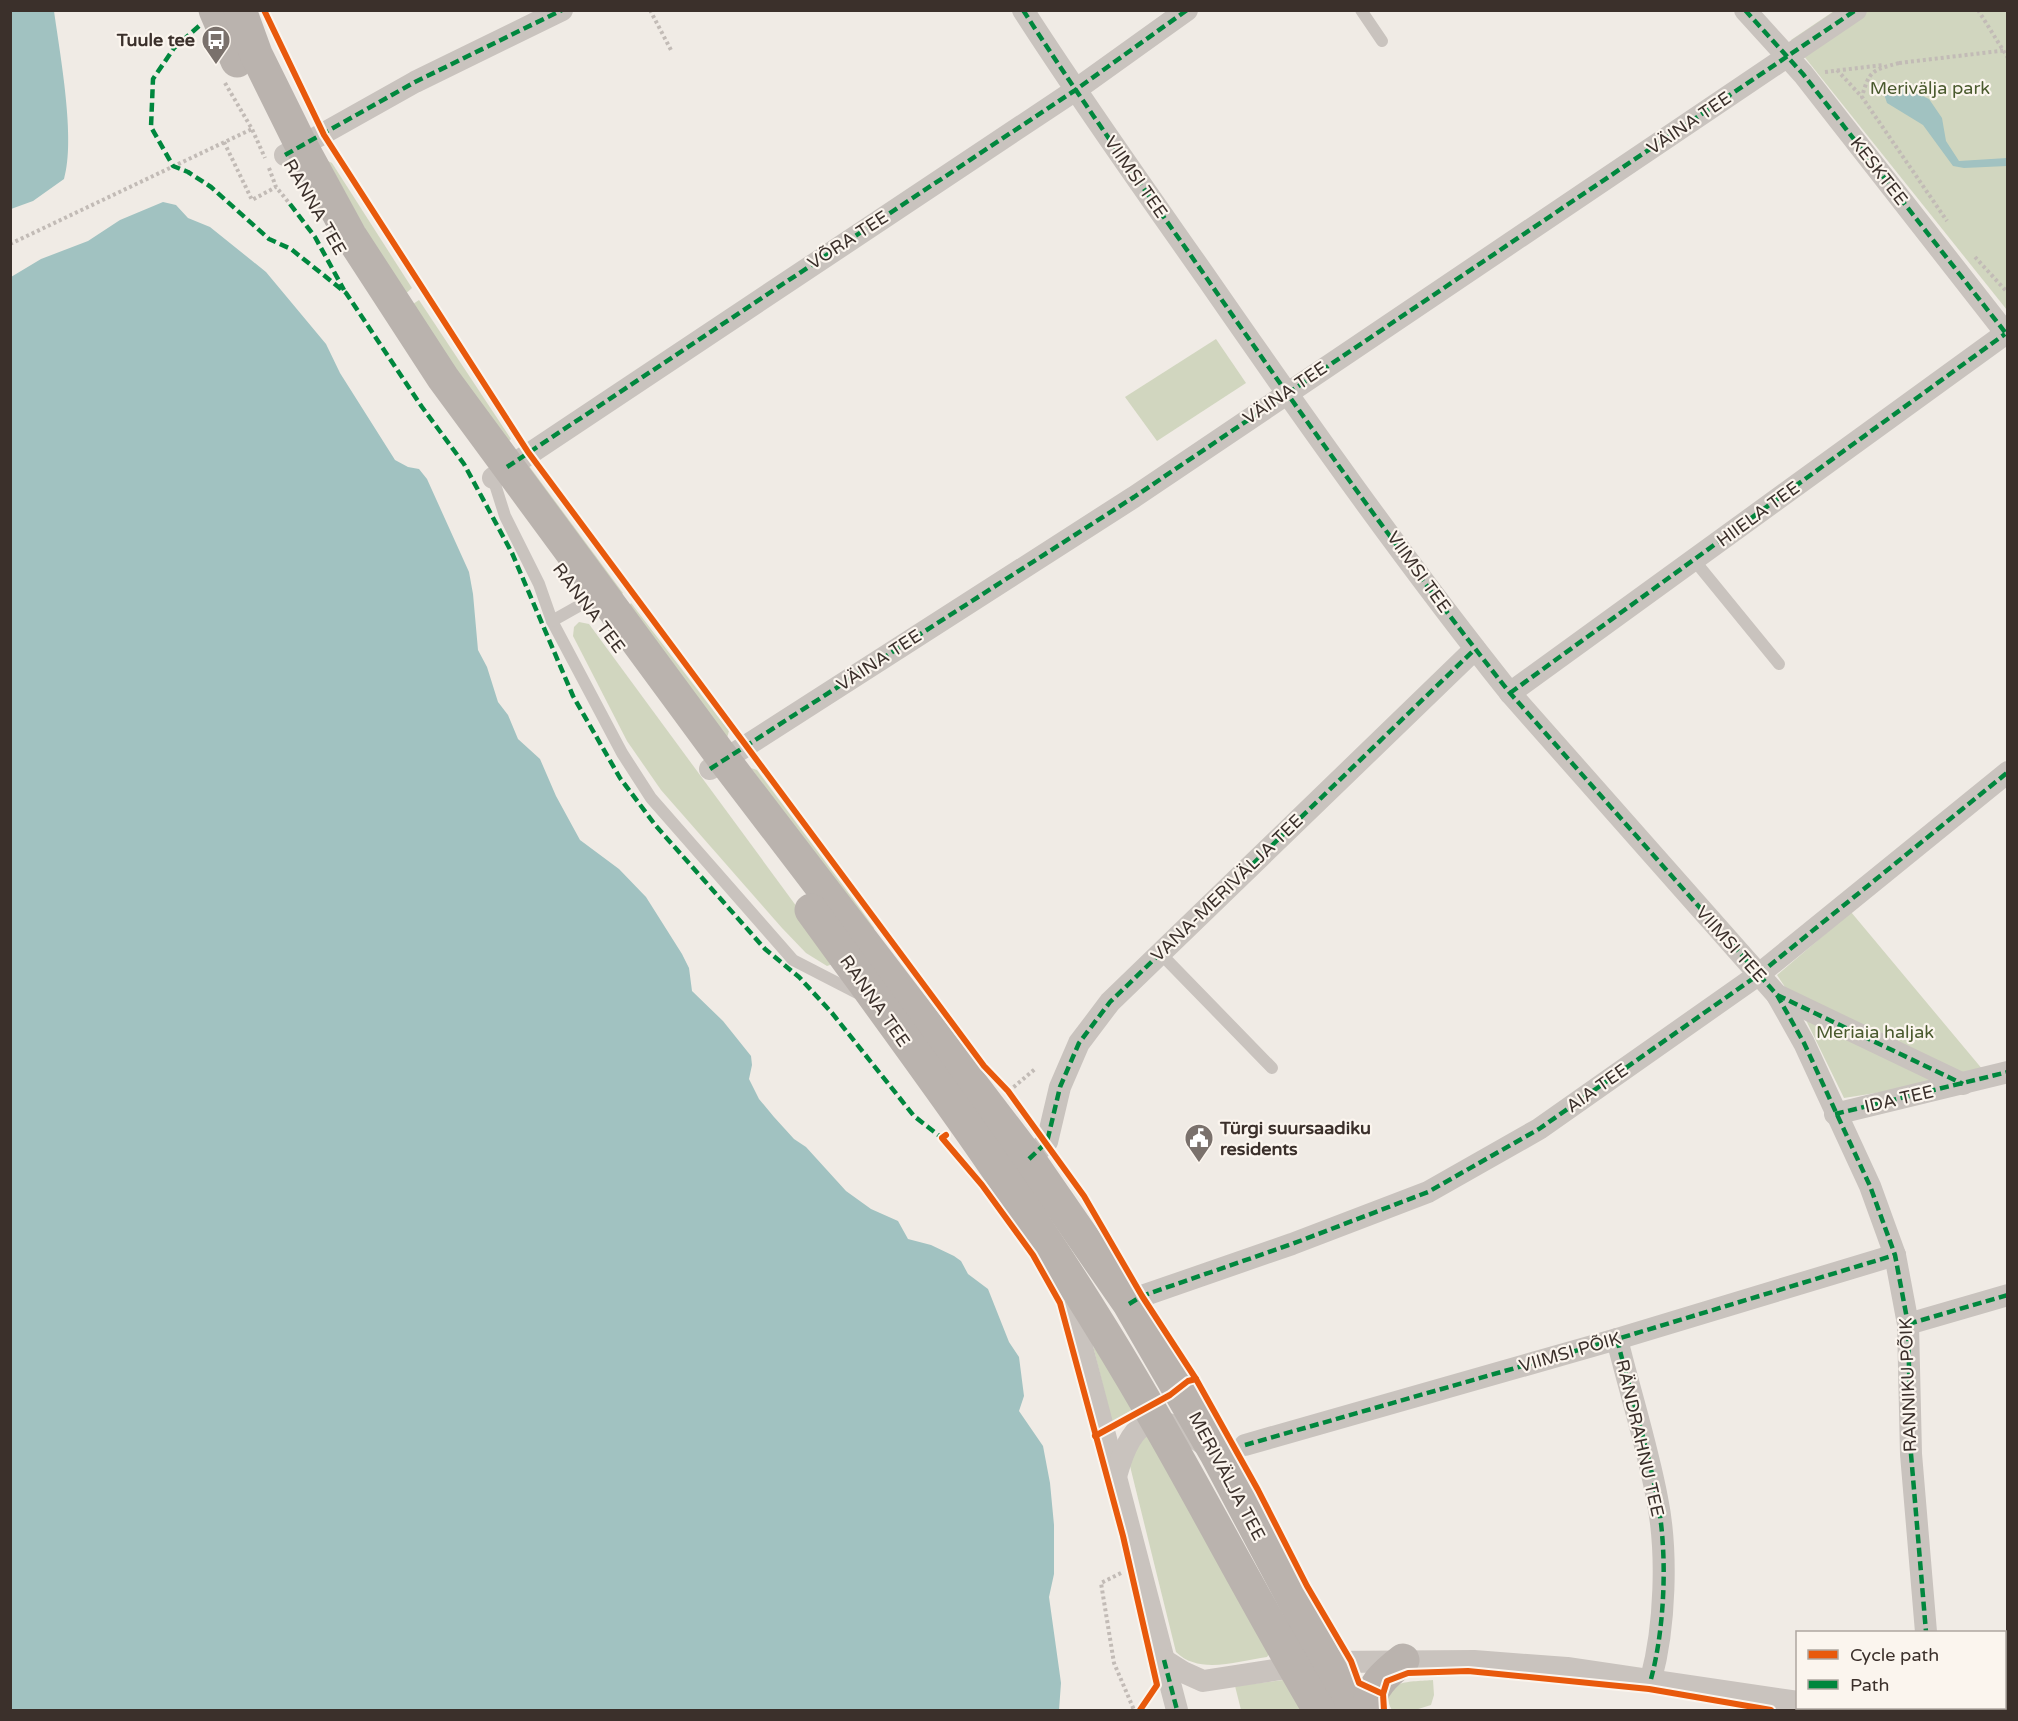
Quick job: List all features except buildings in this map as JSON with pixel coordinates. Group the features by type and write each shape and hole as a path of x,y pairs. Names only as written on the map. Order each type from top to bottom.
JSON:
{"main road":[{"name":"RANNA TEE","path":"215,10 234,56 293,151 442,378 500,473 1017,1170"},
{"name":"RANNA TEE","path":"240,10 293,151"},
{"name":"RANNA TEE","path":"717,765 876,1003 1017,1170"},
{"name":"MERIVÄLJA TEE","path":"1017,1170 1061,1264 1103,1329 1319,1710"},
{"name":"MERIVÄLJA TEE","path":"1017,1170 1129,1304 1231,1450 1326,1662 1352,1710"},
{"path":"1368,1710 1373,1690 1383,1676 1403,1660"}],"street":[{"path":"293,151 415,82 562,10"},
{"name":"VIIMSI TEE","path":"1023,10 1074,91 1286,392 1475,649 1510,693 1778,995 1803,1042 1835,1114"},
{"name":"VÕRA TEE","path":"500,473 1074,91 1187,10"},
{"name":"KESKTEE","path":"1745,10 1796,66 2006,335"},
{"name":"VÄINA TEE","path":"717,765 1134,497 1286,392 1796,66 1856,10"},
{"name":"HIIELA TEE","path":"1510,693 2006,335"},
{"name":"VANA-MERIVÄLJA TEE","path":"1017,1170 1047,1142 1059,1087 1079,1043 1110,1002 1475,649"},
{"name":"AIA TEE","path":"1129,1304 1142,1296 1292,1244 1428,1192 1539,1129 1758,975 2007,772"},
{"name":"IDA TEE","path":"1778,995 1963,1084"},
{"name":"IDA TEE","path":"1835,1114 2007,1072"},
{"name":"RANNIKU PÕIK","path":"1835,1114 1869,1186 1894,1254 1908,1324 1911,1454 1926,1631"},
{"name":"VIIMSI PÕIK","path":"1231,1450 1617,1339 1894,1254"},
{"path":"1061,1264 1177,1710"},
{"path":"1908,1324 2007,1295"},
{"name":"RÄNDRAHNU TEE","path":"1617,1339 1658,1500 1664,1588 1658,1654 1651,1679"},
{"path":"1117,1473 1125,1446 1135,1430 1156,1422 1181,1427 1231,1450"},
{"path":"1164,1660 1203,1681 1326,1662 1403,1660 1525,1663 1651,1679 1796,1702"},
{"path":"1186,1710 1188,1699 1203,1681"}],"lane":[{"path":"1361,10 1382,41"},
{"path":"500,473 505,516 539,584 552,621 622,753 651,798 793,960 876,1003"},
{"path":"1694,560 1779,664"},
{"path":"552,621 593,599"},
{"path":"1160,953 1272,1068"}],"path":[{"path":"650,10 672,52"},
{"path":"1978,10 2007,58"},
{"path":"1796,66 1837,70 2007,50"},
{"path":"1862,97 1867,80 1874,70 1899,63"},
{"path":"1837,70 1862,97 1952,229"},
{"path":"220,75 252,129 276,187 290,204"},
{"path":"10,244 252,129"},
{"path":"224,142 252,200 276,187"},
{"path":"1972,254 2007,293"},
{"path":"1006,1093 1035,1069"},
{"path":"1001,1084 1006,1093 1015,1100"},
{"path":"1130,1569 1101,1583 1114,1663 1134,1710"},
{"path":"1140,1710 1144,1703"}],"green space":[{"name":"Merivälja park","path":"1834,11 2007,11 2007,310 1791,40"},
{"path":"328,161 332,163 412,288 402,297"},
{"path":"419,300 511,439 506,444 410,306"},
{"path":"1216,339 1246,383 1157,441 1125,397"},
{"path":"529,466 623,593 618,598 526,470"},
{"path":"631,603 729,731 727,738 626,609"},
{"path":"579,622 589,624 833,956 833,964 827,966 806,953 661,790 627,741 573,636 574,627"},
{"path":"751,768 757,770 859,907 874,928 872,933"},
{"name":"Meriaia haljak","path":"1851,912 1983,1070 1939,1083 1844,1098 1803,1014 1777,975"},
{"path":"1093,1346 1135,1408 1112,1422"},
{"path":"1148,1434 1269,1654 1267,1657 1207,1665 1185,1659 1176,1652 1129,1462 1133,1449"},
{"path":"1283,1680 1305,1710 1241,1710 1235,1686"},
{"path":"1433,1680 1434,1695 1431,1705 1415,1710 1392,1710 1388,1700 1393,1687 1407,1682"}],"water":[{"path":"10,11 54,11 68,120 67,162 64,179 33,201 11,209"},
{"path":"1897,84 1929,99 1942,118 1946,141 1959,161 2007,158 2007,166 1964,168 1953,166 1923,125 1887,103 1884,94 1890,85"},
{"path":"163,202 176,205 188,218 210,227 266,272 326,344 340,373 395,460 408,467 419,469 427,479 469,572 478,650 487,667 498,702 508,715 518,739 540,759 556,796 580,840 619,869 646,897 689,968 692,991 723,1021 751,1056 749,1079 759,1099 794,1139 806,1147 846,1191 871,1209 898,1221 908,1239 931,1245 954,1256 961,1261 968,1274 988,1289 1009,1342 1019,1357 1024,1396 1019,1411 1043,1446 1050,1483 1054,1525 1054,1574 1049,1597 1061,1683 1059,1710 11,1710 11,277 41,259 88,241 120,220"}],"marked path":[{"path":"285,155 415,82 562,10"},
{"path":"1023,10 1114,146 1281,385 1432,592 1510,693 1777,995 1804,1043 1870,1186 1895,1255 1908,1324 1911,1454 1926,1631"},
{"path":"507,467 1074,91 1187,10"},
{"path":"1745,10 1803,74 2008,336"},
{"path":"710,769 1134,497 1856,10"},
{"path":"199,26 174,48 153,79 151,127 173,166 188,172 211,187 269,239 291,249 346,293 422,407 464,464 512,553 573,696 620,778 656,826 765,949 799,977 832,1013 914,1116 942,1138"},
{"path":"290,204 315,237 344,290"},
{"path":"1510,693 2005,334"},
{"path":"1029,1159 1047,1142 1060,1087 1079,1043 1110,1002 1475,649"},
{"path":"1129,1304 1142,1296 1292,1244 1428,1192 1539,1129 1758,975 2008,772"},
{"path":"1777,995 1963,1084"},
{"path":"1835,1114 2008,1072"},
{"path":"1245,1445 1617,1339 1895,1255"},
{"path":"1908,1324 2008,1295"},
{"path":"1617,1339 1648,1458 1657,1498 1663,1542 1662,1613 1651,1679"},
{"path":"1164,1660 1177,1710"}],"cycle path":[{"path":"264,10 324,135 528,452 984,1066 1008,1091 1084,1196 1142,1296 1196,1379 1258,1490 1307,1586 1351,1661 1359,1683 1383,1694 1384,1710"},
{"path":"946,1135 942,1138 982,1185 1033,1255 1060,1303 1123,1536 1157,1685 1140,1710"},
{"path":"1095,1436 1170,1395 1188,1381 1196,1379"},
{"path":"1383,1694 1387,1681 1408,1673 1468,1671 1649,1689 1771,1710"}],"place":[{"name":"Tuule tee","path":"216,66"},
{"name":"Türgi suursaadiku residents","path":"1199,1164"}]}
